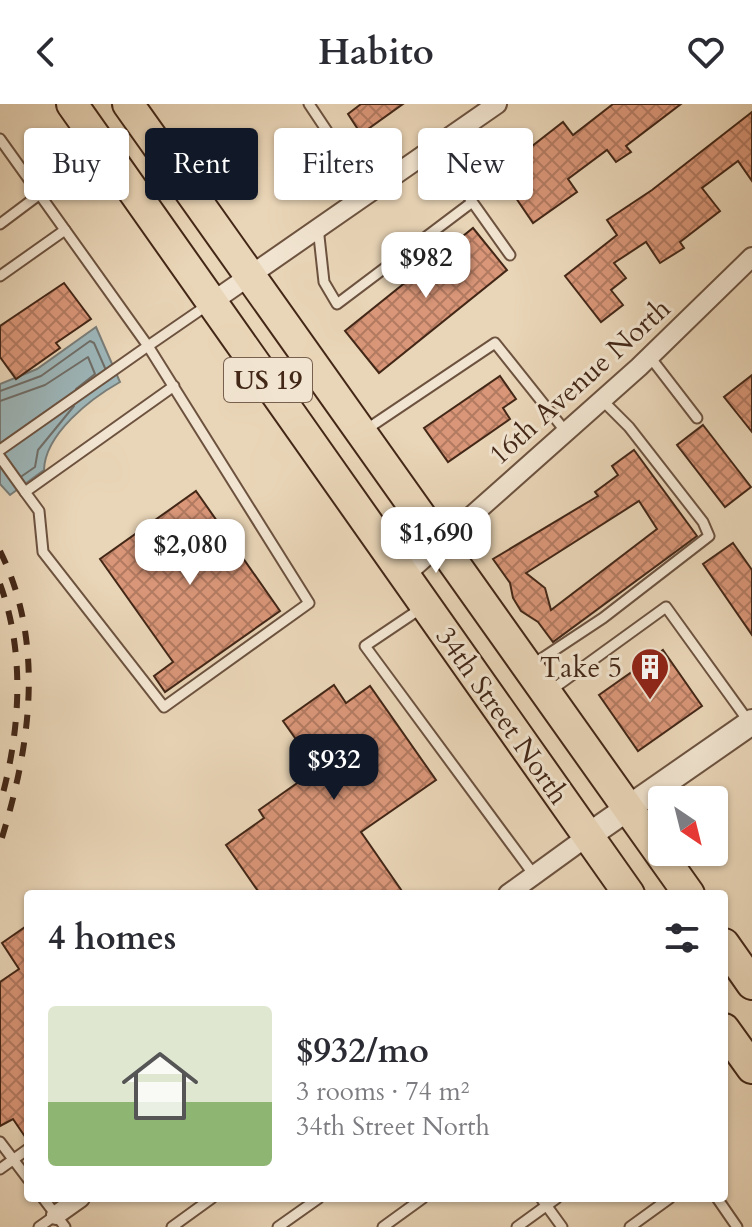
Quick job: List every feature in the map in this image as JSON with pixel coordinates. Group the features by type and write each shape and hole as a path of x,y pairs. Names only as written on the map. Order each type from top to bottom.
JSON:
{"highway":[{"name":"34th Street North","path":"72,104 626,890"},
{"name":"34th Street North","path":"128,104 686,890"},
{"path":"728,950 752,984"},
{"path":"728,1035 752,1068"}],"street":[{"path":"463,128 497,104"},
{"path":"212,302 358,200"},
{"name":"16th Avenue North","path":"405,575 650,357 752,257"},
{"path":"513,890 627,807 751,723"},
{"path":"60,1221 77,1202"}],"lane":[{"path":"309,104 325,128"},
{"path":"0,139 24,172"},
{"path":"0,224 32,200"},
{"path":"0,457 39,511 43,552 164,707 309,603 148,346 44,200"},
{"path":"469,200 510,255"},
{"path":"318,227 324,282 337,304 471,203"},
{"path":"0,276 65,230"},
{"path":"0,450 212,302"},
{"path":"361,433 495,343 566,432"},
{"path":"650,357 697,418"},
{"path":"25,492 174,386"},
{"path":"528,667 603,618 709,536 703,522 629,427 602,400"},
{"path":"426,605 365,646 534,875"},
{"path":"547,693 666,607 751,723"},
{"path":"0,1142 24,1174"},
{"path":"0,1169 24,1152"},
{"path":"39,1227 60,1221 46,1202"},
{"path":"172,1227 206,1202"},
{"path":"278,1227 313,1202"},
{"path":"383,1227 417,1202"},
{"path":"517,1227 544,1202 562,1227"},
{"path":"630,1227 664,1202"},
{"path":"720,1202 737,1227"}],"water":[{"path":"96,327 120,382 71,419 52,443 44,470 10,495 0,484 0,384 37,369"}],"building":[{"path":"361,104 403,104 369,128 357,128 348,114"},
{"path":"613,104 681,104 626,146 631,152 616,162 607,150 568,179 577,192 533,223 517,200 533,200 533,145 563,122 573,135"},
{"path":"752,112 752,181 738,161 702,188 720,211 680,242 684,248 660,263 646,242 614,263 626,278 611,290 623,305 601,322 565,276 617,235 607,220 652,190"},
{"path":"473,228 507,270 379,373 345,331"},
{"path":"64,283 91,319 56,343 60,348 16,379 0,357 0,326"},
{"path":"752,375 752,432 724,397"},
{"path":"500,376 516,399 503,408 510,419 448,462 424,428"},
{"path":"703,425 751,487 725,507 677,445"},
{"path":"634,450 697,536 553,642 538,622 521,611 513,598 510,583 493,559 598,496 595,492 618,475 612,466","holes":["639,501 657,529 551,610 545,588 526,573"]},
{"path":"196,491 280,611 165,692 154,676 173,662 100,559"},
{"path":"733,543 752,570 752,635 703,564"},
{"name":"Take 5","path":"663,650 702,706 638,751 599,695"},
{"path":"334,685 346,703 370,686 436,780 361,832 401,890 257,890 226,845 264,818 259,810 317,769 283,721"},
{"path":"24,928 24,1135 13,1119 0,1126 0,982 19,969 2,943"}],"railway":[{"path":"0,551 24,623 28,660 25,734 0,844"},
{"path":"0,584 14,638 17,666 16,722 0,804"}],"place":[{"name":"Take 5","path":"650,701"}]}
